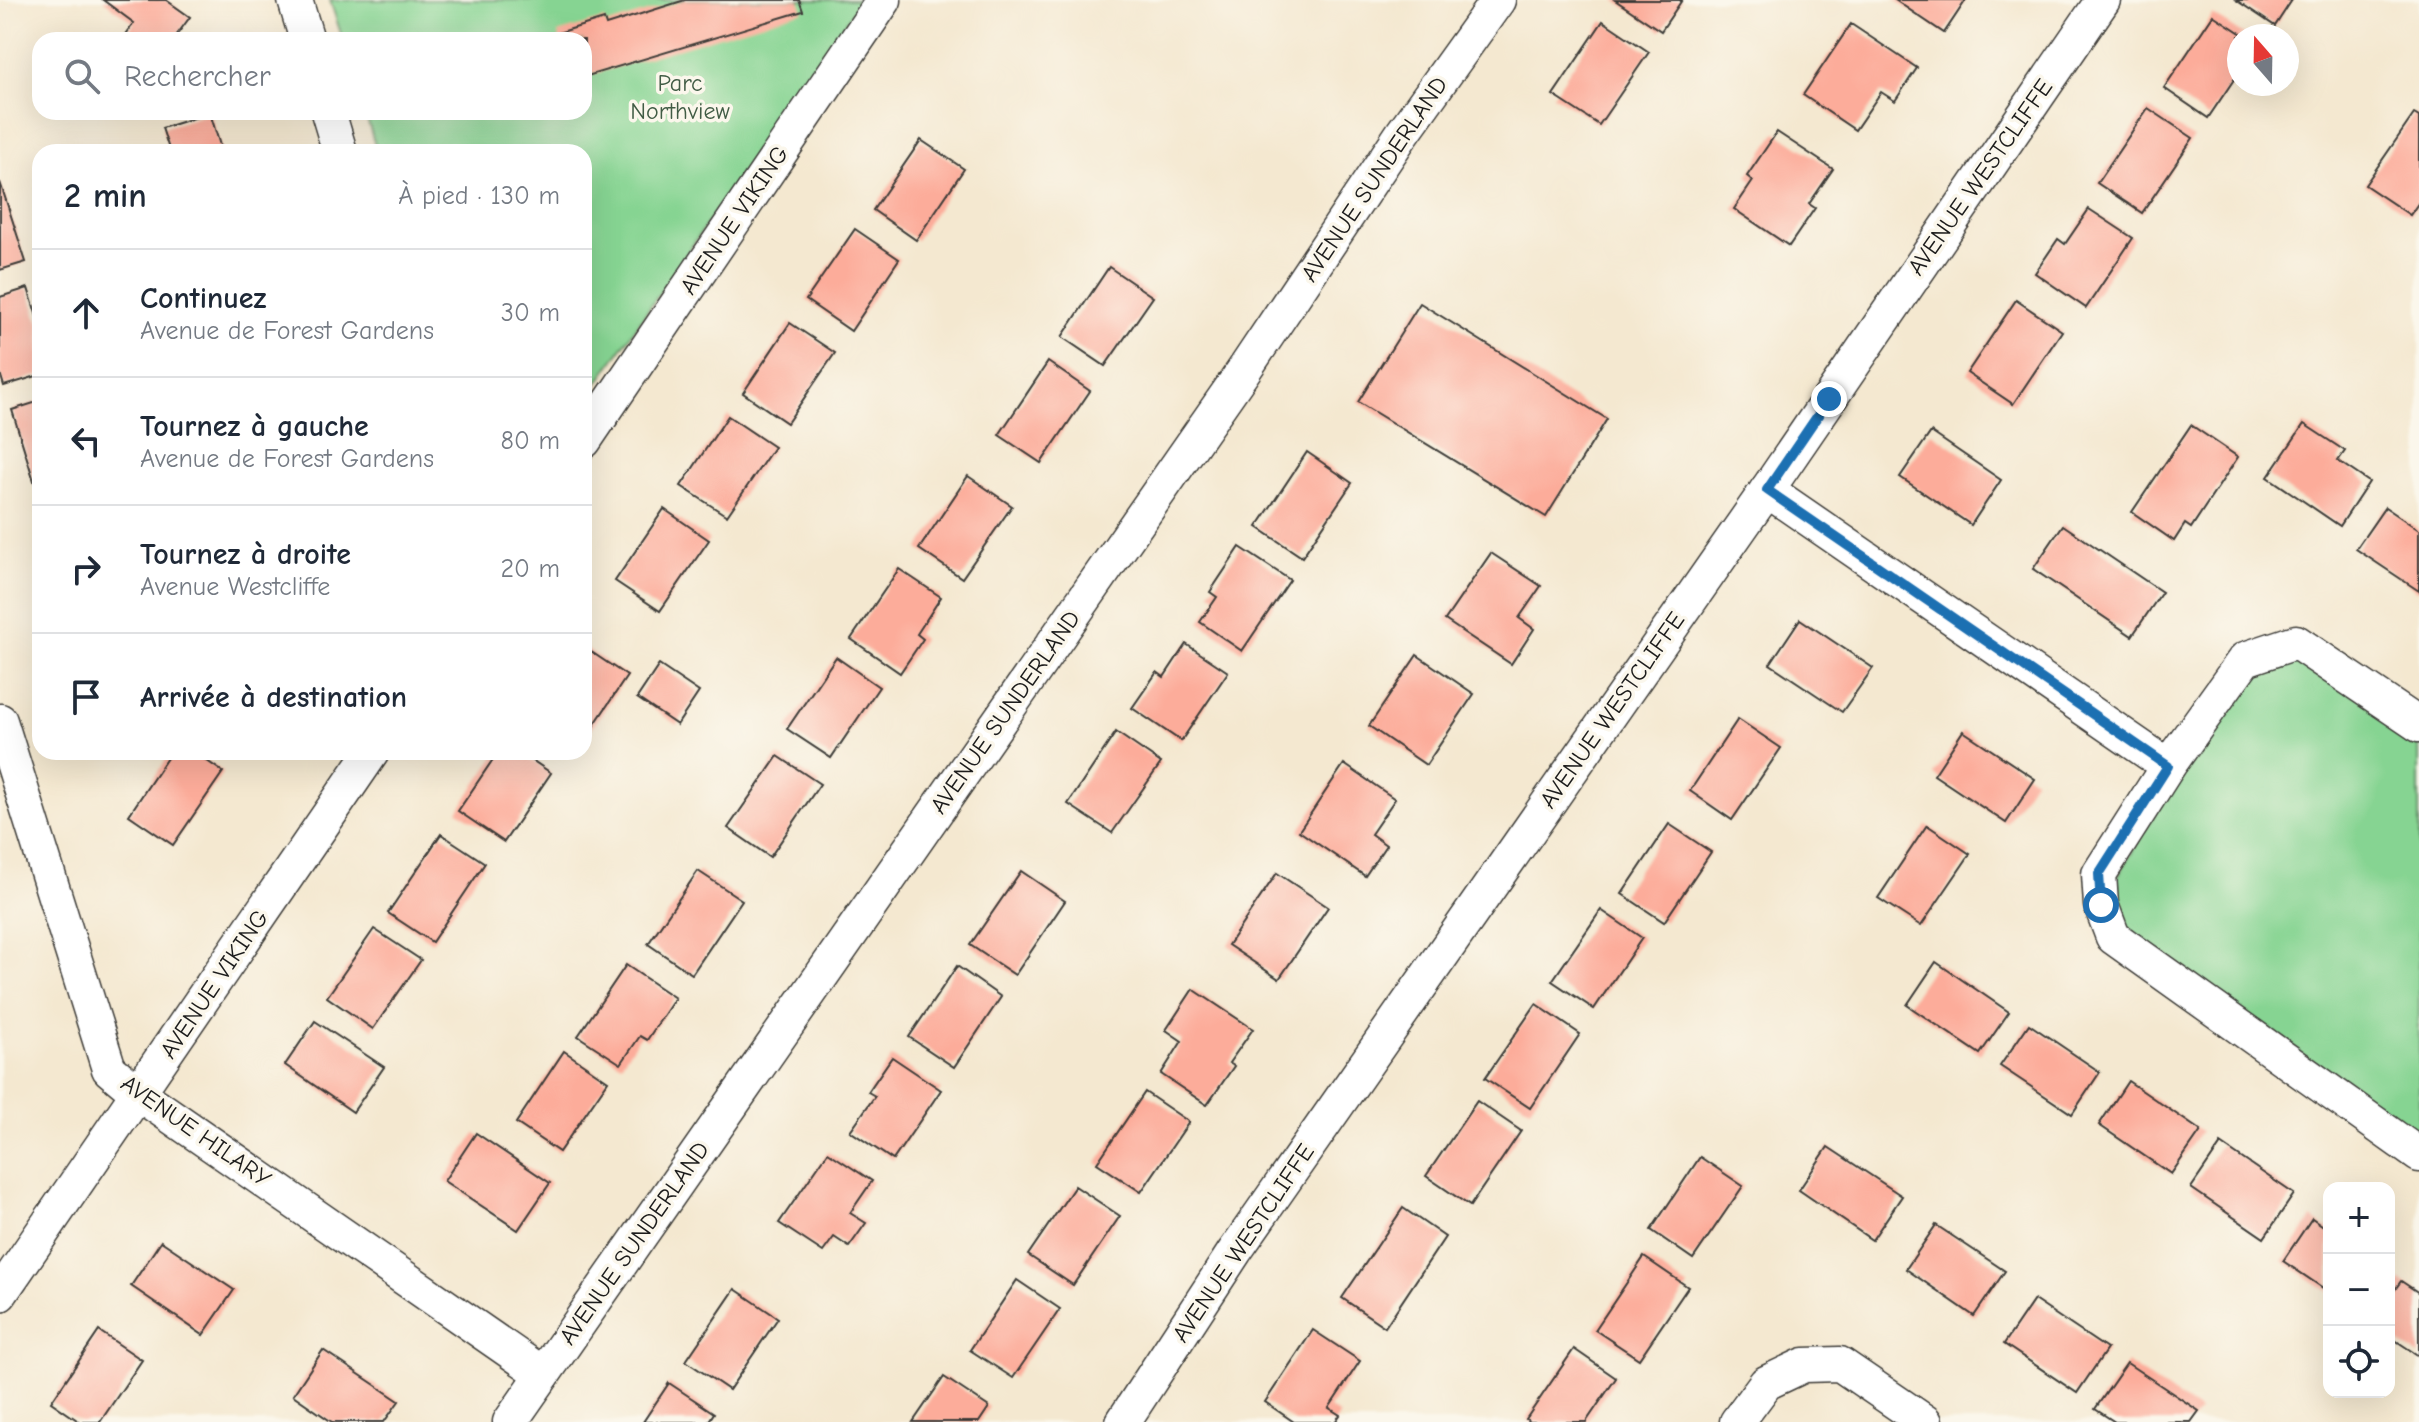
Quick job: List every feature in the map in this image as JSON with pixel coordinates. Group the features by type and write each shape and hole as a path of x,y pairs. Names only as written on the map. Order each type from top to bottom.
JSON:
{"street":[{"path":"295,0 305,32"},
{"name":"AVENUE VIKING","path":"592,429 884,0"},
{"name":"AVENUE SUNDERLAND","path":"510,1422 1242,373 1402,134 1498,0"},
{"name":"AVENUE WESTCLIFFE","path":"1123,1422 1244,1238 1767,490 2103,0"},
{"path":"330,120 338,144"},
{"path":"1767,490 2168,766"},
{"path":"2419,725 2296,642 2245,659 2168,766 2099,874 2101,905 2113,937 2419,1155"},
{"name":"AVENUE HILARY","path":"0,721 109,1069 139,1094 543,1374"},
{"name":"AVENUE VIKING","path":"0,1294 367,760"},
{"path":"1737,1422 1766,1383 1804,1365 1840,1364 1925,1422"}],"green space":[{"name":"Parc Northview","path":"330,0 861,0 592,391 592,144 375,144 367,120 592,120 592,32 340,32"},
{"path":"2296,642 2419,725 2419,1155 2113,937 2101,905 2245,659"}],"building":[{"path":"103,0 166,0 190,17 179,32 128,32 134,23"},
{"path":"685,0 799,0 803,11 592,75 592,32 561,32 604,19 606,25"},
{"path":"1615,0 1682,0 1661,31"},
{"path":"1895,0 1966,0 1944,33"},
{"path":"2236,0 2292,0 2276,24"},
{"path":"2213,15 2227,24 2227,90 2208,118 2164,88"},
{"path":"1603,21 1649,52 1599,125 1553,95"},
{"path":"1851,24 1917,68 1895,101 1881,92 1855,130 1803,95"},
{"path":"2148,108 2193,138 2142,213 2097,183"},
{"path":"2414,114 2419,117 2419,202 2410,215 2365,185"},
{"path":"188,120 212,120 220,144 167,144 162,128"},
{"path":"1777,132 1833,169 1809,204 1815,208 1789,246 1734,209 1753,181 1747,176"},
{"path":"921,140 964,169 916,240 873,210"},
{"path":"0,182 26,262 0,270"},
{"path":"2089,209 2133,238 2086,308 2035,273 2058,239 2065,244"},
{"path":"855,229 899,259 851,331 806,300"},
{"path":"1109,267 1153,297 1105,366 1062,337"},
{"path":"28,288 32,301 32,377 4,386 0,373 0,297"},
{"path":"2016,300 2062,331 2013,404 1967,373"},
{"path":"1420,303 1607,419 1546,517 1358,402"},
{"path":"790,323 835,353 787,423 743,393"},
{"path":"1048,362 1090,391 1041,463 999,435"},
{"path":"32,404 32,474 12,410"},
{"path":"728,416 774,447 727,516 681,486"},
{"path":"2304,424 2345,451 2338,461 2369,482 2340,526 2268,477"},
{"path":"2191,425 2238,457 2191,528 2185,524 2174,541 2132,512"},
{"path":"1931,432 2001,480 1971,525 1900,477"},
{"path":"1307,452 1352,483 1302,557 1257,527"},
{"path":"968,476 1012,506 962,578 919,549"},
{"path":"2385,507 2419,530 2419,591 2356,549"},
{"path":"664,509 709,540 660,611 615,581"},
{"path":"2063,525 2162,592 2132,636 2033,569"},
{"path":"1240,547 1290,580 1242,651 1200,622 1217,597 1210,592"},
{"path":"1491,553 1541,586 1519,618 1534,629 1511,664 1445,620"},
{"path":"899,569 941,597 917,634 923,639 900,673 851,639"},
{"path":"1800,619 1873,668 1842,712 1770,664"},
{"path":"1186,644 1228,672 1181,741 1132,708 1157,672 1164,677"},
{"path":"592,652 627,676 592,728"},
{"path":"1417,655 1474,694 1426,765 1369,726"},
{"path":"836,657 879,687 831,758 787,729"},
{"path":"659,665 699,692 677,725 637,698"},
{"path":"1738,719 1781,748 1732,820 1690,791"},
{"path":"1963,731 2035,779 2006,823 1934,775"},
{"path":"1116,732 1161,763 1112,833 1068,804"},
{"path":"778,756 820,784 770,857 728,828"},
{"path":"166,760 206,760 223,772 173,845 129,815"},
{"path":"493,760 532,760 551,773 504,842 458,811"},
{"path":"1344,764 1395,799 1371,834 1386,845 1365,876 1299,831"},
{"path":"1669,824 1711,852 1664,922 1622,894"},
{"path":"1927,825 1970,854 1921,926 1878,898"},
{"path":"441,834 485,863 432,942 388,913"},
{"path":"698,871 742,900 692,974 648,944"},
{"path":"1021,871 1065,901 1015,975 970,945"},
{"path":"1277,873 1328,907 1279,979 1228,945"},
{"path":"1601,910 1642,938 1594,1009 1552,981"},
{"path":"374,929 421,960 373,1029 327,997"},
{"path":"1936,962 2009,1012 1980,1054 1907,1005"},
{"path":"626,965 675,998 647,1040 640,1036 621,1064 578,1036"},
{"path":"957,966 1001,997 954,1067 909,1037"},
{"path":"1193,989 1253,1029 1229,1063 1234,1066 1207,1105 1161,1074 1182,1041 1166,1030"},
{"path":"1536,1004 1580,1034 1530,1108 1485,1078"},
{"path":"315,1021 384,1067 353,1112 285,1065"},
{"path":"2029,1024 2100,1072 2072,1114 2000,1066"},
{"path":"564,1051 608,1081 559,1152 516,1123"},
{"path":"892,1057 941,1090 893,1160 850,1131 875,1096 868,1092"},
{"path":"2128,1081 2201,1131 2171,1174 2099,1125"},
{"path":"1145,1092 1189,1122 1141,1192 1097,1163"},
{"path":"1477,1101 1521,1131 1470,1206 1426,1176"},
{"path":"476,1133 550,1183 518,1230 444,1181"},
{"path":"2221,1144 2294,1194 2264,1238 2191,1188"},
{"path":"1828,1147 1902,1196 1872,1240 1799,1190"},
{"path":"828,1152 872,1181 850,1213 866,1223 849,1247 834,1237 823,1252 779,1223"},
{"path":"1700,1157 1743,1186 1693,1259 1651,1230"},
{"path":"1075,1186 1120,1216 1073,1285 1028,1255"},
{"path":"1403,1208 1445,1237 1385,1327 1342,1298"},
{"path":"2312,1218 2323,1226 2323,1288 2283,1261"},
{"path":"1936,1225 2005,1271 1974,1316 1906,1269"},
{"path":"161,1241 234,1290 203,1335 131,1286"},
{"path":"1644,1257 1688,1287 1639,1359 1595,1330"},
{"path":"1017,1280 1060,1309 1013,1378 970,1350"},
{"path":"2401,1281 2419,1293 2419,1356 2395,1340 2395,1290"},
{"path":"735,1289 778,1318 729,1390 686,1361"},
{"path":"2034,1300 2107,1349 2077,1393 2004,1344"},
{"path":"1313,1330 1360,1361 1329,1408 1340,1415 1335,1422 1294,1422 1265,1402"},
{"path":"99,1331 142,1360 100,1422 80,1422 51,1402"},
{"path":"1574,1349 1616,1378 1586,1422 1530,1422 1526,1419"},
{"path":"323,1350 399,1401 384,1422 332,1422 293,1395"},
{"path":"2127,1363 2199,1411 2191,1422 2115,1422 2095,1409"},
{"path":"944,1377 989,1407 979,1422 913,1422"},
{"path":"669,1383 714,1413 708,1422 643,1422"}],"route":[{"path":"1829,399 1767,490 2168,766 2099,874 2101,905"}]}
